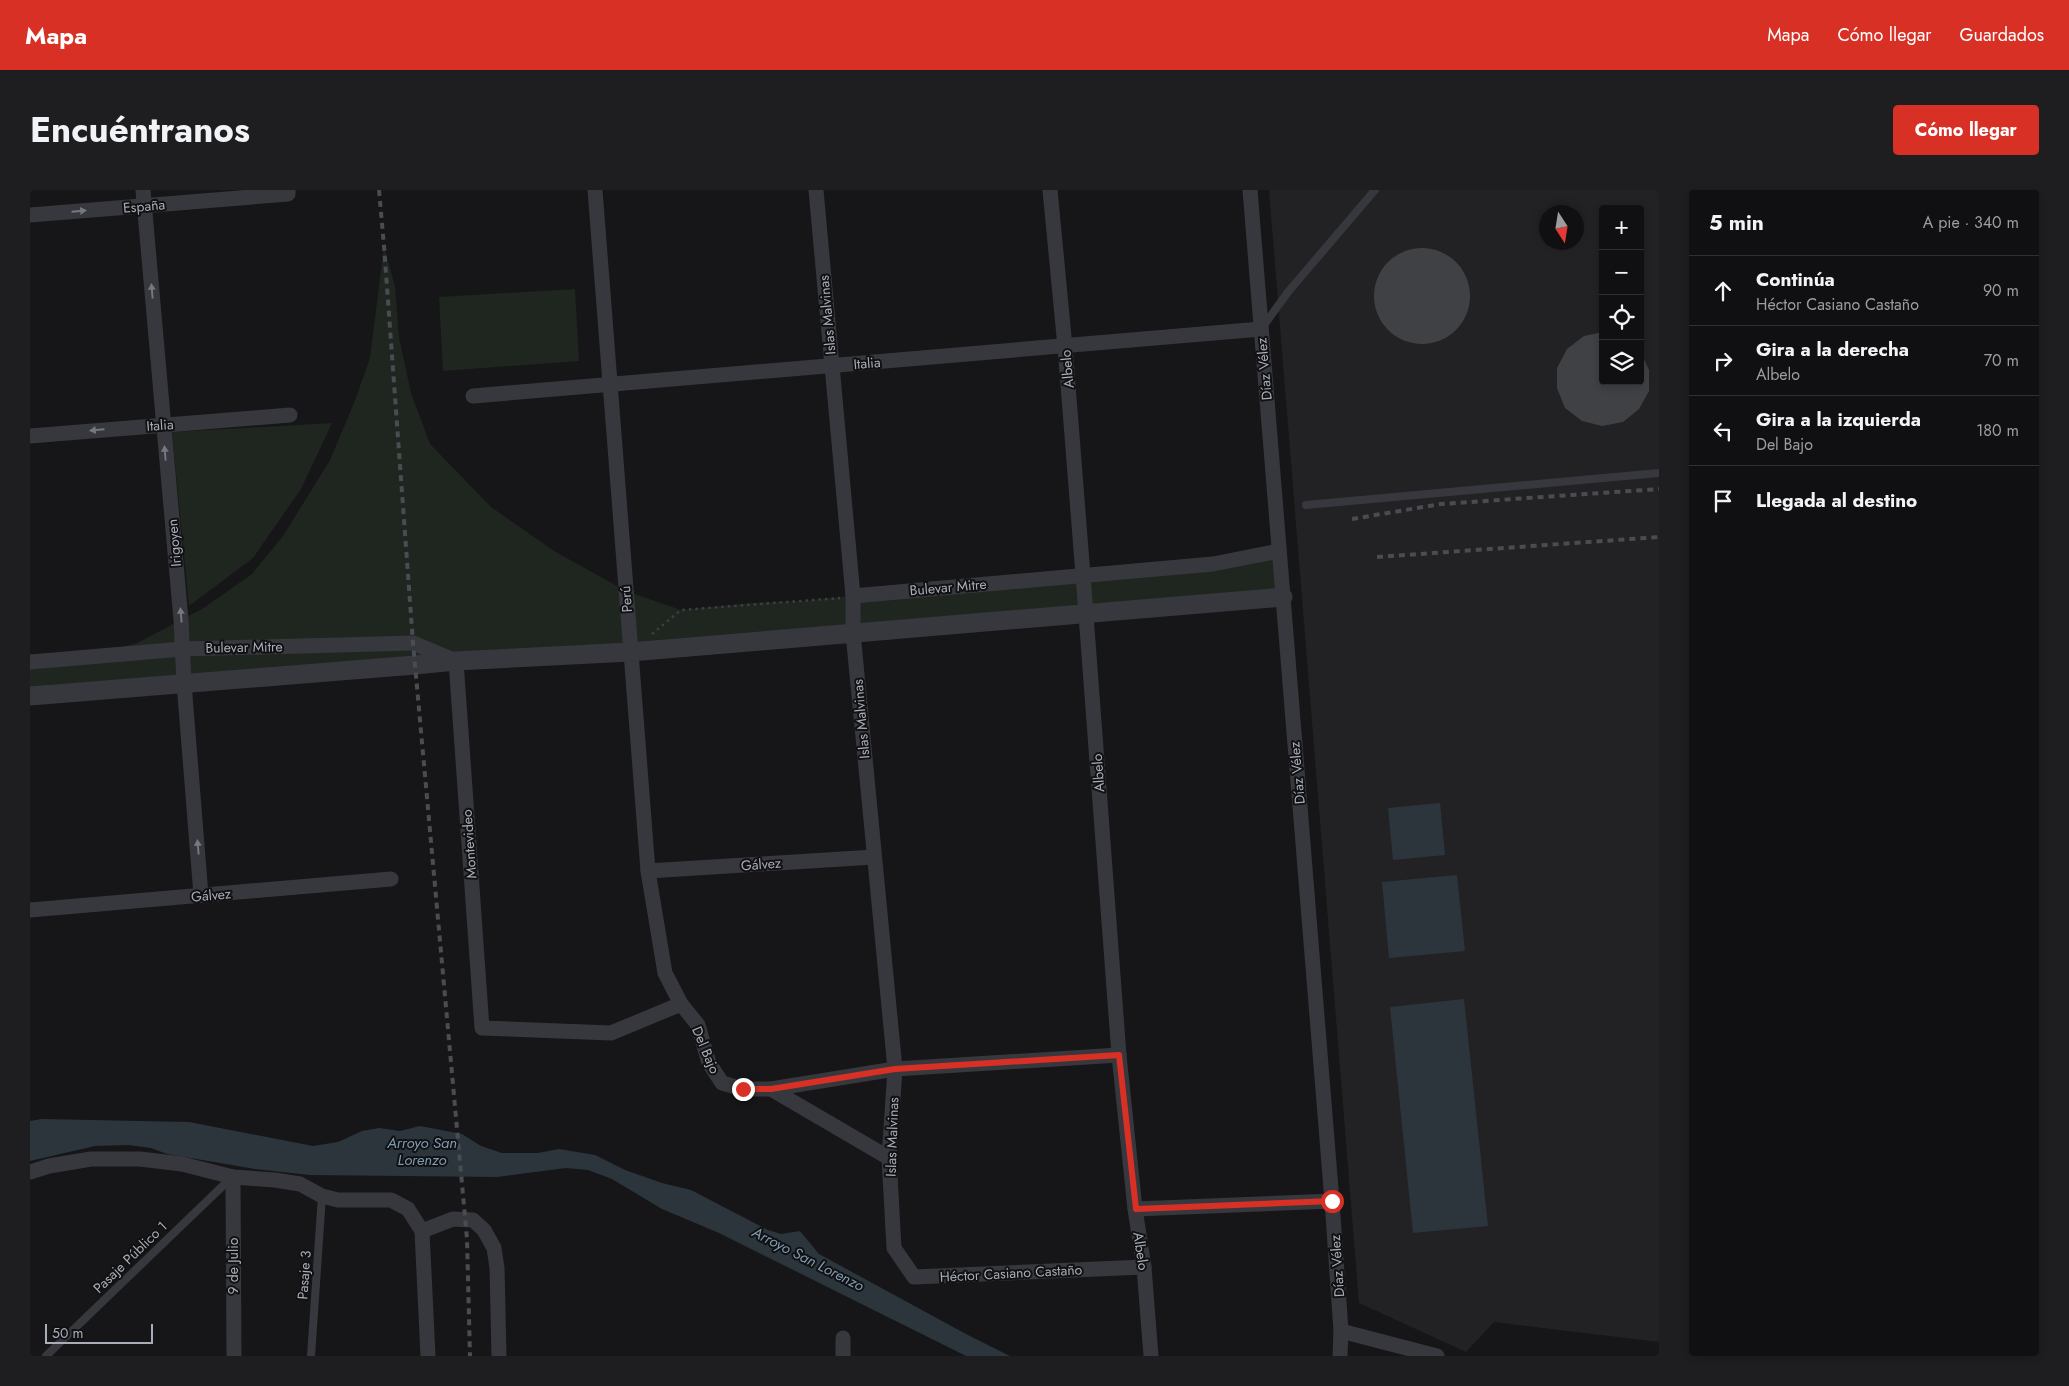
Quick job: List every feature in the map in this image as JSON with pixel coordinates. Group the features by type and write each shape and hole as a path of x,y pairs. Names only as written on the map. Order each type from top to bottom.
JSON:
{"street":[{"name":"Irigoyen","path":"143,190 181,620 184,683 201,895"},
{"name":"Perú","path":"595,190 648,871 666,973 681,1004"},
{"name":"Islas Malvinas","path":"816,190 853,596 853,633 895,1069 889,1158 894,1248"},
{"name":"Albelo","path":"1050,190 1065,347 1119,1055 1144,1267 1151,1356"},
{"name":"Díaz Vélez","path":"1250,190 1332,1201 1341,1331 1340,1356"},
{"name":"España","path":"30,215 288,192"},
{"name":"Italia","path":"473,396 610,386 1261,329"},
{"name":"Italia","path":"30,436 290,415"},
{"name":"Bulevar Mitre","path":"853,596 1213,564 1279,551"},
{"name":"Bulevar Mitre","path":"30,696 415,666 456,661 630,652 1283,597"},
{"name":"Bulevar Mitre","path":"30,662 182,649 413,643 456,661"},
{"name":"Montevideo","path":"456,661 482,1028 611,1033 681,1004"},
{"name":"Gálvez","path":"648,871 874,857"},
{"name":"Gálvez","path":"30,910 391,879"},
{"name":"Del Bajo","path":"681,1004 698,1025 709,1063 722,1083 743,1089 771,1089 895,1069 1119,1055"},
{"path":"771,1089 889,1158"},
{"path":"30,1172 49,1166 91,1159 140,1159 182,1164 232,1177 300,1184 322,1196 338,1200 391,1200 408,1209 422,1231 428,1356"},
{"name":"9 de Julio","path":"232,1177 234,1356"},
{"path":"1136,1209 1332,1201"},
{"path":"422,1231 453,1219 473,1220 484,1230 494,1248 497,1268 500,1356"},
{"name":"Héctor Casiano Castaño","path":"894,1248 914,1277 1144,1267"},
{"path":"1341,1331 1436,1356"},
{"path":"843,1338 843,1356"}],"lane":[{"path":"1261,329 1288,292 1375,190"},
{"path":"1306,505 1659,473"},
{"name":"Pasaje Público 1","path":"46,1356 232,1177"},
{"name":"Pasaje 3","path":"311,1356 322,1196"}],"path":[{"path":"630,652 681,610 853,596"}],"shaded area":[{"path":"1269,190 1659,190 1659,1342 1494,1322 1466,1352 1359,1303"},
{"path":"384,246 395,287 399,337 411,393 430,444 491,507 554,551 626,591 681,610 752,603 804,601 1279,551 1283,597 30,696 30,662 92,656 137,643 202,609 252,574 283,536 330,460 354,403 370,358"},
{"path":"575,289 579,361 443,371 439,297"},
{"path":"332,423 301,489 253,558 189,606 172,432"}],"water":[{"path":"1440,803 1445,855 1393,860 1388,808"},
{"path":"1457,875 1465,951 1389,958 1382,882"},
{"path":"1464,999 1488,1226 1413,1233 1390,1007"},
{"name":"Arroyo San Lorenzo","path":"42,1119 189,1122 313,1146 338,1142 362,1131 379,1128 400,1131 420,1126 462,1134 481,1146 502,1153 538,1153 559,1149 595,1155 625,1170 662,1183 691,1190 768,1230 781,1234 800,1231 819,1254 1010,1356 966,1356 719,1233 662,1209 612,1179 588,1170 566,1168 497,1177 310,1175 255,1169 167,1154 151,1148 128,1145 95,1146 30,1161 30,1121"}],"building":[{"path":"1422,248 1440,252 1456,262 1466,278 1470,296 1466,314 1456,330 1440,340 1422,344 1404,340 1388,330 1378,314 1374,296 1378,278 1388,262 1404,252"},
{"path":"1599,333 1599,385 1644,385 1644,359 1649,370 1649,391 1639,409 1623,422 1602,426 1582,421 1565,408 1557,388 1557,368 1567,349 1584,336"}],"railway":[{"path":"379,190 413,643 467,1239 470,1356"},
{"path":"1352,519 1441,504 1659,489"},
{"path":"1377,557 1659,537"}],"route":[{"path":"743,1089 771,1089 895,1069 1119,1055 1136,1209 1332,1201"}]}
